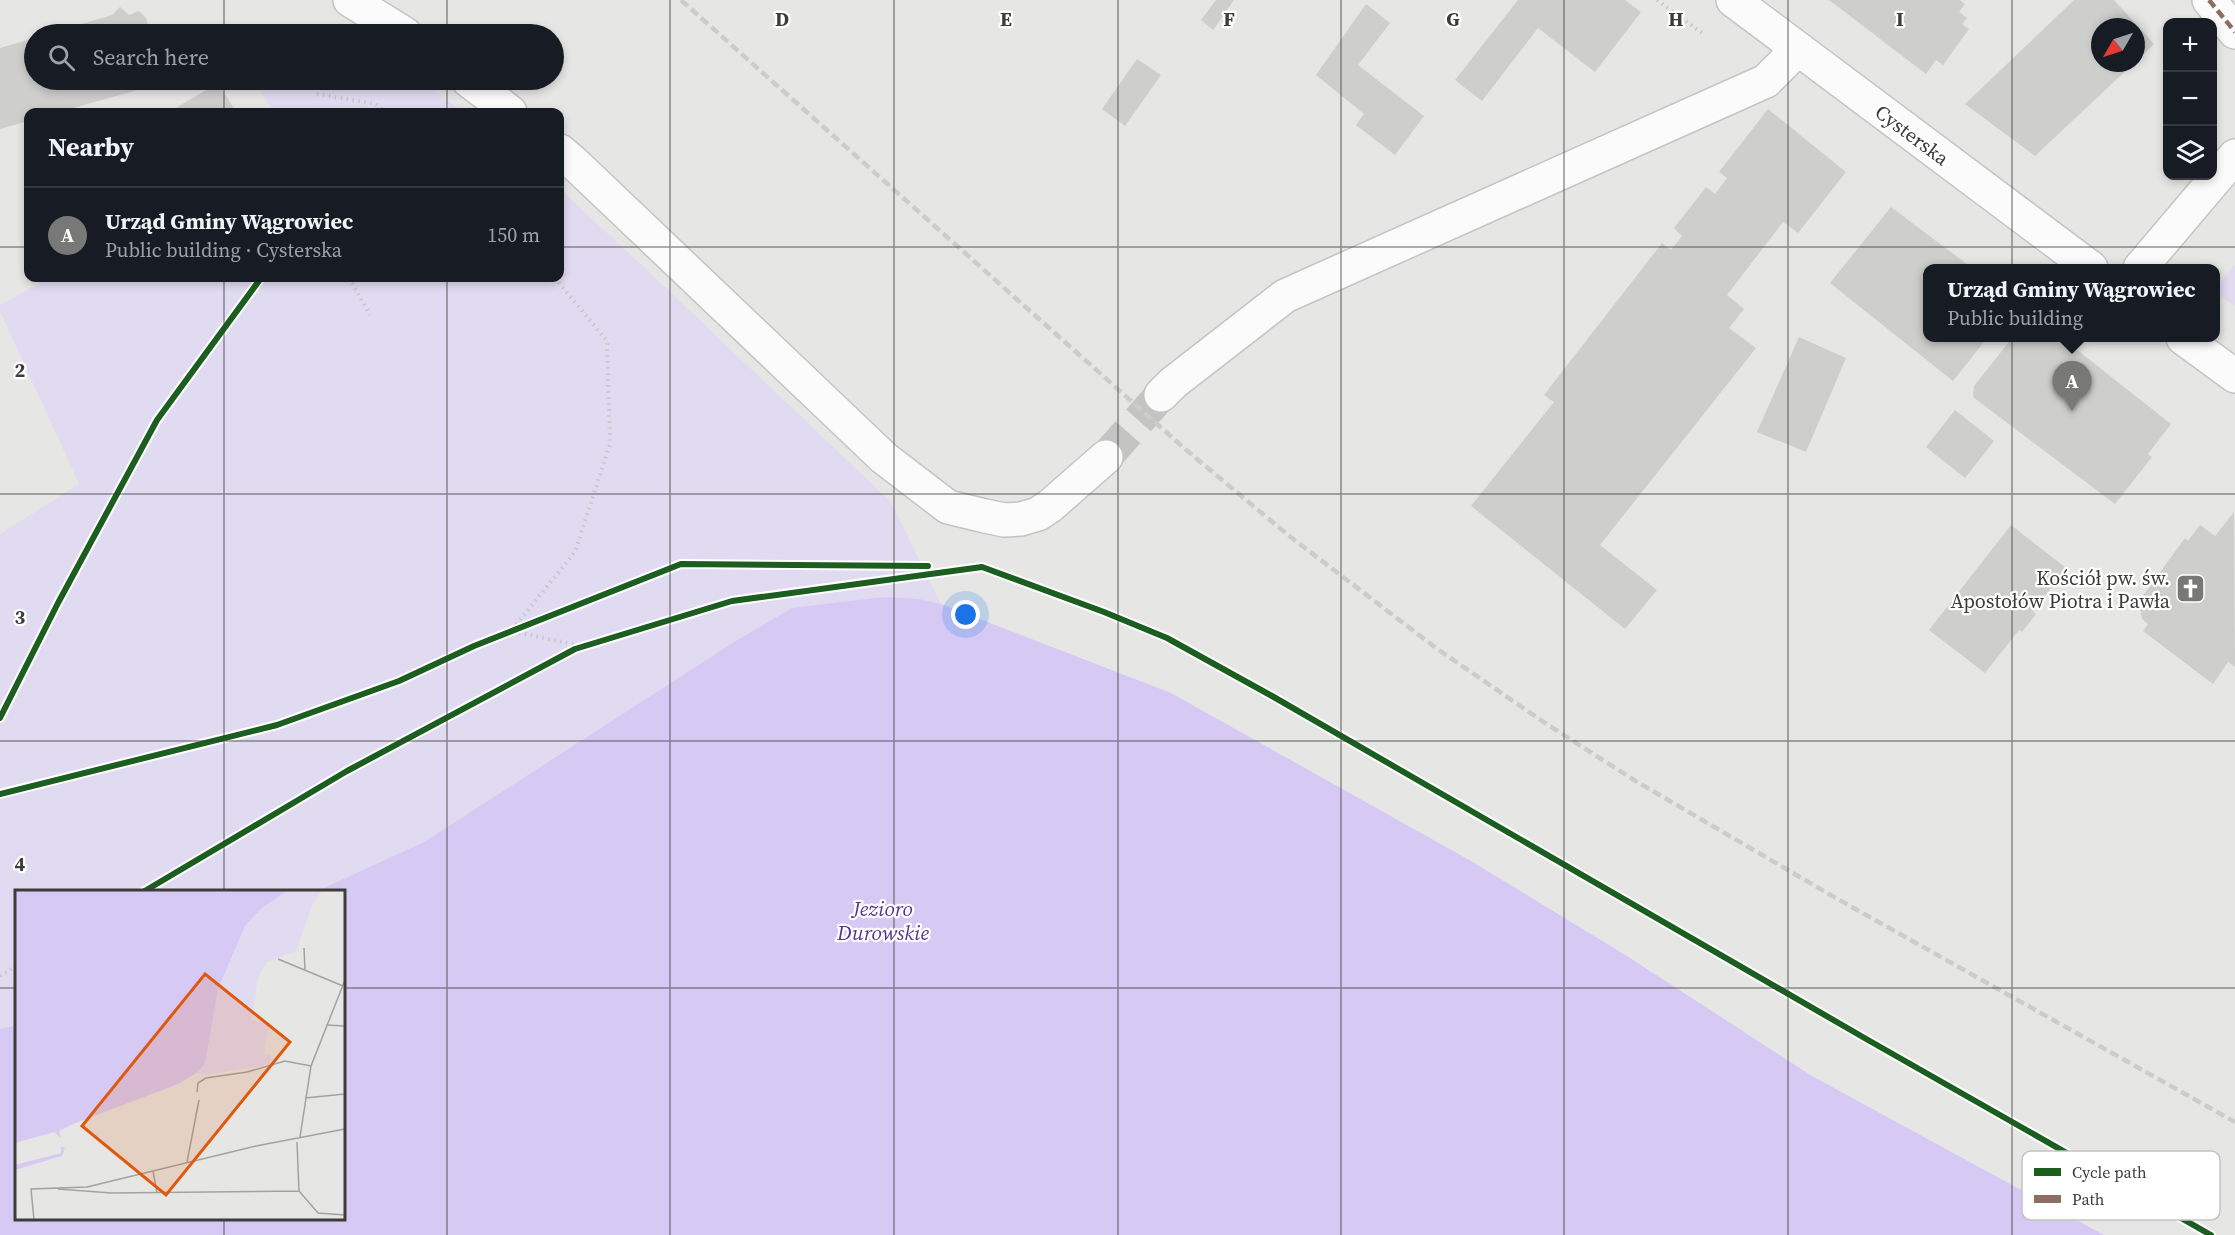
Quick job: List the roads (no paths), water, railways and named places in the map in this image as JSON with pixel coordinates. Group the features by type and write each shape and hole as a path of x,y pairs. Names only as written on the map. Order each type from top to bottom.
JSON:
{"street":[{"path":"350,0 389,24"},
{"name":"Cysterska","path":"1734,0 2086,264"},
{"path":"2209,0 2235,32"},
{"path":"1161,395 1173,383 1285,296 1766,81 1798,49"},
{"path":"481,90 505,108"},
{"path":"564,154 884,458 948,507 994,518 1021,519 1038,514 1106,457"},
{"path":"2143,264 2235,156"},
{"path":"2188,342 2235,376"}],"water":[{"name":"Jezioro Durowskie","path":"884,597 919,599 941,604 1171,693 1471,861 1627,956 1812,1076 2022,1190 2022,1220 2076,1220 2104,1235 0,1235 0,1029 15,1025 15,1220 345,1220 345,890 319,890 424,842 734,642 792,608"}],"tunnel":[{"path":"1106,457 1161,395"}],"railway":[{"path":"681,0 1185,449 1288,535 1436,648 1545,723 1634,780 1834,897 2235,1122"}],"place":[{"name":"Urząd Gminy Wągrowiec","path":"2072,411"},
{"name":"Kościół pw. św. Apostołów Piotra i Pawła","path":"2191,589"}]}
